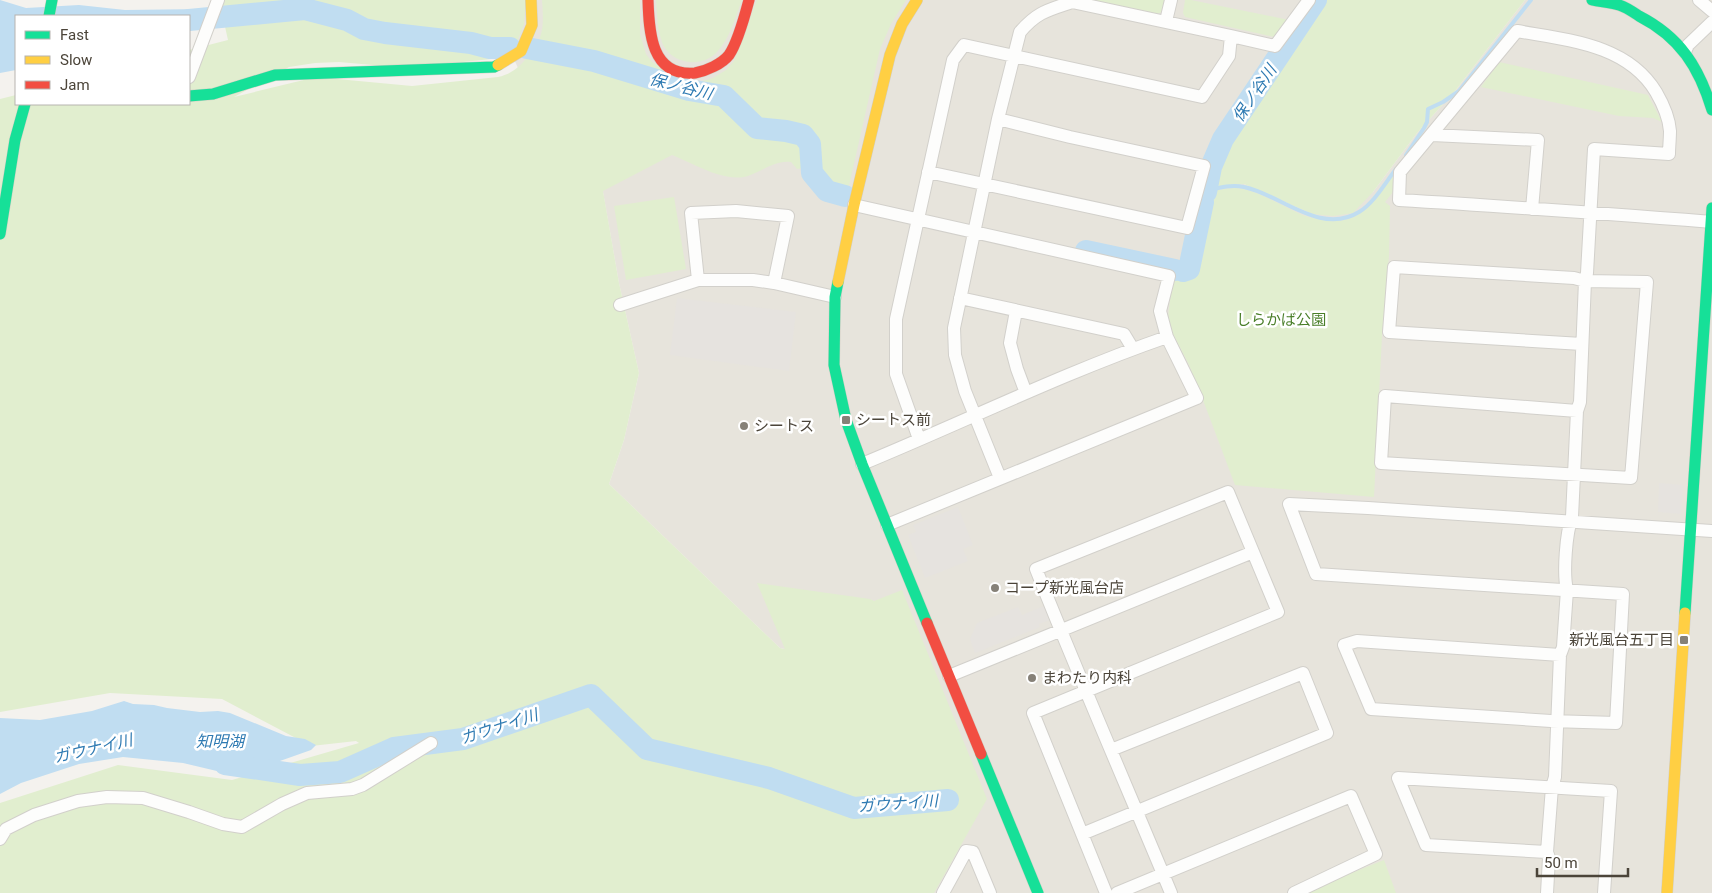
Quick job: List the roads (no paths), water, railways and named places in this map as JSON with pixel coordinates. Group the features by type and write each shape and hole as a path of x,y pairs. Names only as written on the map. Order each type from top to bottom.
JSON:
{"street":[{"path":"49,15 52,0"},
{"path":"190,74 218,0"},
{"path":"190,96 213,94 276,75 494,67 521,51 532,25 532,0"},
{"path":"648,0 649,31 656,53 668,69 681,73 694,73 706,70 728,55 749,0"},
{"path":"917,0 902,24 890,55 854,205 835,297 834,365 846,420 862,464 1038,893"},
{"path":"1166,21 1171,0"},
{"path":"1000,478 965,391 955,355 954,328 998,119 1020,32 1039,13 1072,1 1274,46 1309,0"},
{"path":"1592,0 1619,5 1655,24 1685,52 1696,68 1705,86 1712,110"},
{"path":"1700,0 1712,11"},
{"path":"1685,52 1688,45 1712,22"},
{"path":"1547,893 1549,858 1547,852 1552,787 1555,778 1560,655 1563,647 1567,590 1565,582 1572,516 1577,411 1580,402 1585,281 1587,273 1591,213 1594,149 1669,154 1670,131 1662,103 1653,86 1628,62 1615,54 1592,46 1517,30 1400,172 1399,200 1591,213 1712,222"},
{"path":"919,439 896,374 896,319 953,60 964,45 1202,97 1229,56 1231,36"},
{"path":"0,234 15,140 25,105"},
{"path":"928,172 1187,228 1204,166 1070,137 998,119"},
{"path":"1432,135 1538,140 1532,209"},
{"path":"854,205 1170,276 1160,310 1167,337 1197,398 887,525"},
{"path":"1667,893 1712,208"},
{"path":"698,280 691,213 736,211 788,216 774,283"},
{"path":"1577,411 1385,396 1381,463 1631,478 1647,282 1585,281 1574,278 1394,267 1389,332 1582,344"},
{"path":"620,306 698,280 754,280 835,297"},
{"path":"960,298 1124,334 1133,349"},
{"path":"1016,311 1010,343 1026,393"},
{"path":"862,464 1026,393 1167,337"},
{"path":"1106,893 1032,713 1087,691 1278,612 1228,492 1036,569 1061,631 1087,691 1171,893"},
{"path":"1560,655 1357,641 1344,645 1371,709 1616,723 1623,594 1316,574 1289,504 1712,531"},
{"path":"949,676 1253,552"},
{"path":"1082,834 1327,733 1303,673 1111,750"},
{"path":"0,839 6,829 34,815 78,801 107,797 142,798 223,824 242,827 282,804 307,793 352,789 364,785 431,742"},
{"path":"1547,852 1426,845 1398,778 1611,792 1604,893"},
{"path":"1117,893 1351,796 1376,854 1294,893"},
{"path":"943,893 966,851 973,852 990,893"}],"water":[{"path":"0,0 26,8 79,5 125,10 202,9 216,13 220,17 214,24 190,31 190,15 15,15 15,70 0,73"},
{"name":"知明湖","path":"124,701 133,704 200,712 218,711 230,713 286,736 305,739 316,745 311,750 263,767 221,772 183,763 123,757 79,764 21,783 0,794 0,718 40,720 92,711"}],"waterway":[{"name":"保ノ谷川","path":"1206,192 1211,167 1223,139 1316,0"},
{"path":"1406,155 1427,122 1428,109 1459,91 1531,0"},
{"name":"保ノ谷川","path":"190,20 305,9 347,20 364,29 385,33 471,43 490,48 510,48"},
{"name":"保ノ谷川","path":"527,48 594,61 689,90 724,96 757,128 803,135 810,144 812,173 827,191 845,196"},
{"path":"1206,191 1239,186 1258,191 1315,216 1330,219 1344,218 1359,212 1370,203 1396,169"},
{"name":"保ノ谷川","path":"1183,271 1189,269 1203,202"},
{"name":"保ノ谷川","path":"1086,251 1175,270"},
{"name":"ガウナイ川","path":"225,764 300,775 340,772 394,748 463,739 591,695 647,749 769,778 854,808 948,800"}],"place":[{"name":"シートス前","path":"846,420"},
{"name":"シートス","path":"744,426"},
{"name":"コープ新光風台店","path":"995,588"},
{"name":"新光風台五丁目","path":"1684,640"},
{"name":"まわたり内科","path":"1032,678"}],"park label":[{"name":"しらかば公園","path":"1281,320"}]}
